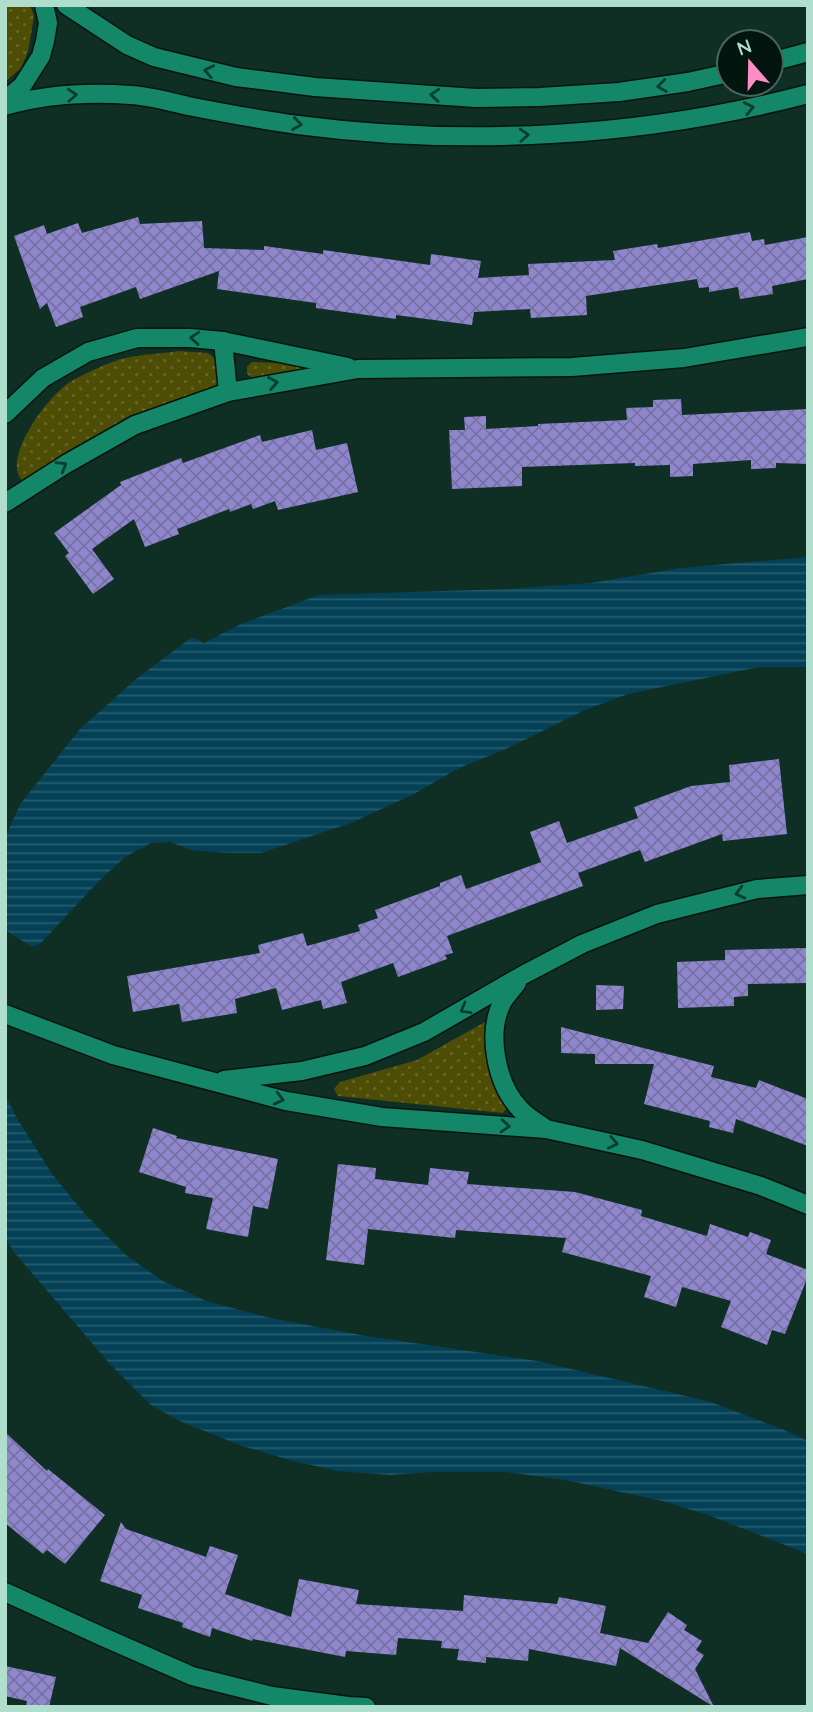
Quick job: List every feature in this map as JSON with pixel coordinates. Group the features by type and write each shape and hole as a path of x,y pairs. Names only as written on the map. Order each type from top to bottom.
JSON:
{"street":[{"path":"5,100 22,86 41,56 48,23 44,5"},
{"path":"66,5 127,45 154,57 236,77 315,87 476,98 540,97 619,92 715,76"},
{"path":"785,58 808,52"},
{"path":"5,106 24,100 60,95 134,95 298,125 408,135 516,136 602,131 704,117 808,94"},
{"path":"5,503 135,425 228,392 358,369 572,367 684,358 808,337"},
{"path":"5,414 43,378 88,352 137,338 223,341 358,369"},
{"path":"223,341 228,392"},
{"path":"213,1081 302,1071 365,1056 424,1032 582,944 657,914 757,889 808,885"},
{"path":"523,975 503,1002 497,1021 495,1046 500,1073 508,1093 521,1110 546,1129"},
{"path":"5,1014 113,1055 286,1101 382,1117 546,1129 642,1150 761,1186 808,1205"},
{"path":"5,1592 192,1676 272,1696 366,1707"}],"shaded area":[{"path":"5,5 30,5 34,16 28,52 21,68 5,82"},
{"path":"179,351 208,353 219,362 222,377 213,391 145,415 87,442 40,475 23,481 18,471 22,443 41,411 64,386 86,373 119,360"},
{"path":"252,362 302,364 307,371 299,375 254,379 247,374 247,367"},
{"path":"485,1022 492,1029 509,1105 503,1113 338,1096 334,1089 340,1082 417,1060"}],"water":[{"path":"808,557 808,667 759,667 628,694 585,710 506,749 459,768 414,794 351,823 261,853 191,850 170,842 151,843 125,857 40,944 32,947 5,930 5,837 21,803 80,729 136,679 192,637 204,643 241,624 319,595 508,589 591,583 681,568"},
{"path":"5,1095 52,1174 85,1214 127,1256 163,1281 206,1301 270,1318 366,1336 537,1361 711,1402 808,1441 808,1554 708,1515 663,1501 565,1480 506,1472 391,1475 338,1471 293,1461 242,1446 182,1422 152,1406 110,1364 13,1251 5,1237"}],"building":[{"path":"138,217 140,224 202,221 204,248 264,250 264,246 323,254 323,250 430,265 431,254 481,261 478,278 529,275 528,264 615,260 613,251 657,244 658,248 750,232 752,241 764,239 765,245 808,237 808,279 772,286 773,294 740,299 738,287 709,292 709,287 699,288 697,279 586,296 587,315 531,318 530,309 474,312 472,325 396,315 396,319 316,308 316,303 217,289 219,271 140,299 136,287 80,307 83,317 56,327 47,303 40,309 14,236 44,225 47,234 78,223 82,233"},
{"path":"681,399 682,415 808,409 808,464 776,463 776,468 751,469 751,460 693,464 693,476 670,477 670,465 635,466 635,463 522,467 522,486 452,489 449,430 465,430 464,417 486,416 486,429 627,420 626,408 653,407 653,400"},
{"path":"312,430 316,450 347,443 358,492 278,510 275,501 253,509 251,504 230,512 229,509 177,529 179,534 145,547 134,519 92,549 114,579 93,594 65,556 69,553 54,533 121,485 120,482 181,458 183,463 260,435 262,442"},
{"path":"779,759 787,834 723,841 722,834 645,862 640,850 578,873 583,886 447,936 453,953 445,955 447,959 398,977 393,963 341,982 347,1003 323,1009 321,1000 282,1010 276,988 235,999 237,1013 182,1022 179,1004 133,1012 127,976 260,953 258,945 303,933 307,946 360,931 358,925 378,918 375,910 440,886 440,883 461,875 466,889 541,862 530,832 559,821 567,843 638,818 634,807 691,786 730,782 729,765"},
{"path":"808,948 808,983 748,984 748,996 734,997 734,1006 678,1008 677,962 725,960 725,950"},
{"path":"596,985 624,986 623,1009 596,1010"},
{"path":"561,1027 714,1066 711,1077 756,1088 759,1080 808,1099 808,1146 736,1119 733,1133 709,1127 710,1121 644,1104 654,1064 595,1064 595,1054 561,1053"},
{"path":"153,1128 177,1136 176,1138 278,1159 268,1209 253,1206 248,1237 206,1229 213,1198 185,1193 186,1187 139,1172"},
{"path":"338,1164 376,1168 375,1179 428,1185 430,1168 469,1172 467,1184 575,1192 642,1210 641,1216 707,1236 710,1224 748,1237 750,1232 771,1240 766,1254 808,1270 808,1276 785,1334 772,1330 767,1345 721,1327 731,1301 682,1287 676,1307 644,1297 651,1276 562,1252 566,1238 456,1230 455,1238 368,1229 364,1265 326,1260"},
{"path":"5,1432 47,1471 48,1469 105,1515 65,1564 47,1550 43,1554 5,1523"},
{"path":"121,1522 126,1529 206,1557 210,1546 238,1555 225,1594 291,1617 299,1579 359,1590 356,1604 463,1611 464,1595 557,1604 559,1597 606,1606 600,1633 648,1643 668,1612 687,1625 684,1630 702,1641 696,1650 704,1655 695,1669 714,1707 620,1648 616,1666 529,1649 528,1661 486,1657 486,1663 457,1660 459,1649 441,1648 442,1641 398,1638 396,1655 346,1651 345,1657 253,1639 252,1641 212,1628 210,1637 182,1627 183,1623 138,1608 142,1595 100,1581"},
{"path":"5,1666 56,1677 49,1707 26,1707 27,1701 5,1696"}]}
